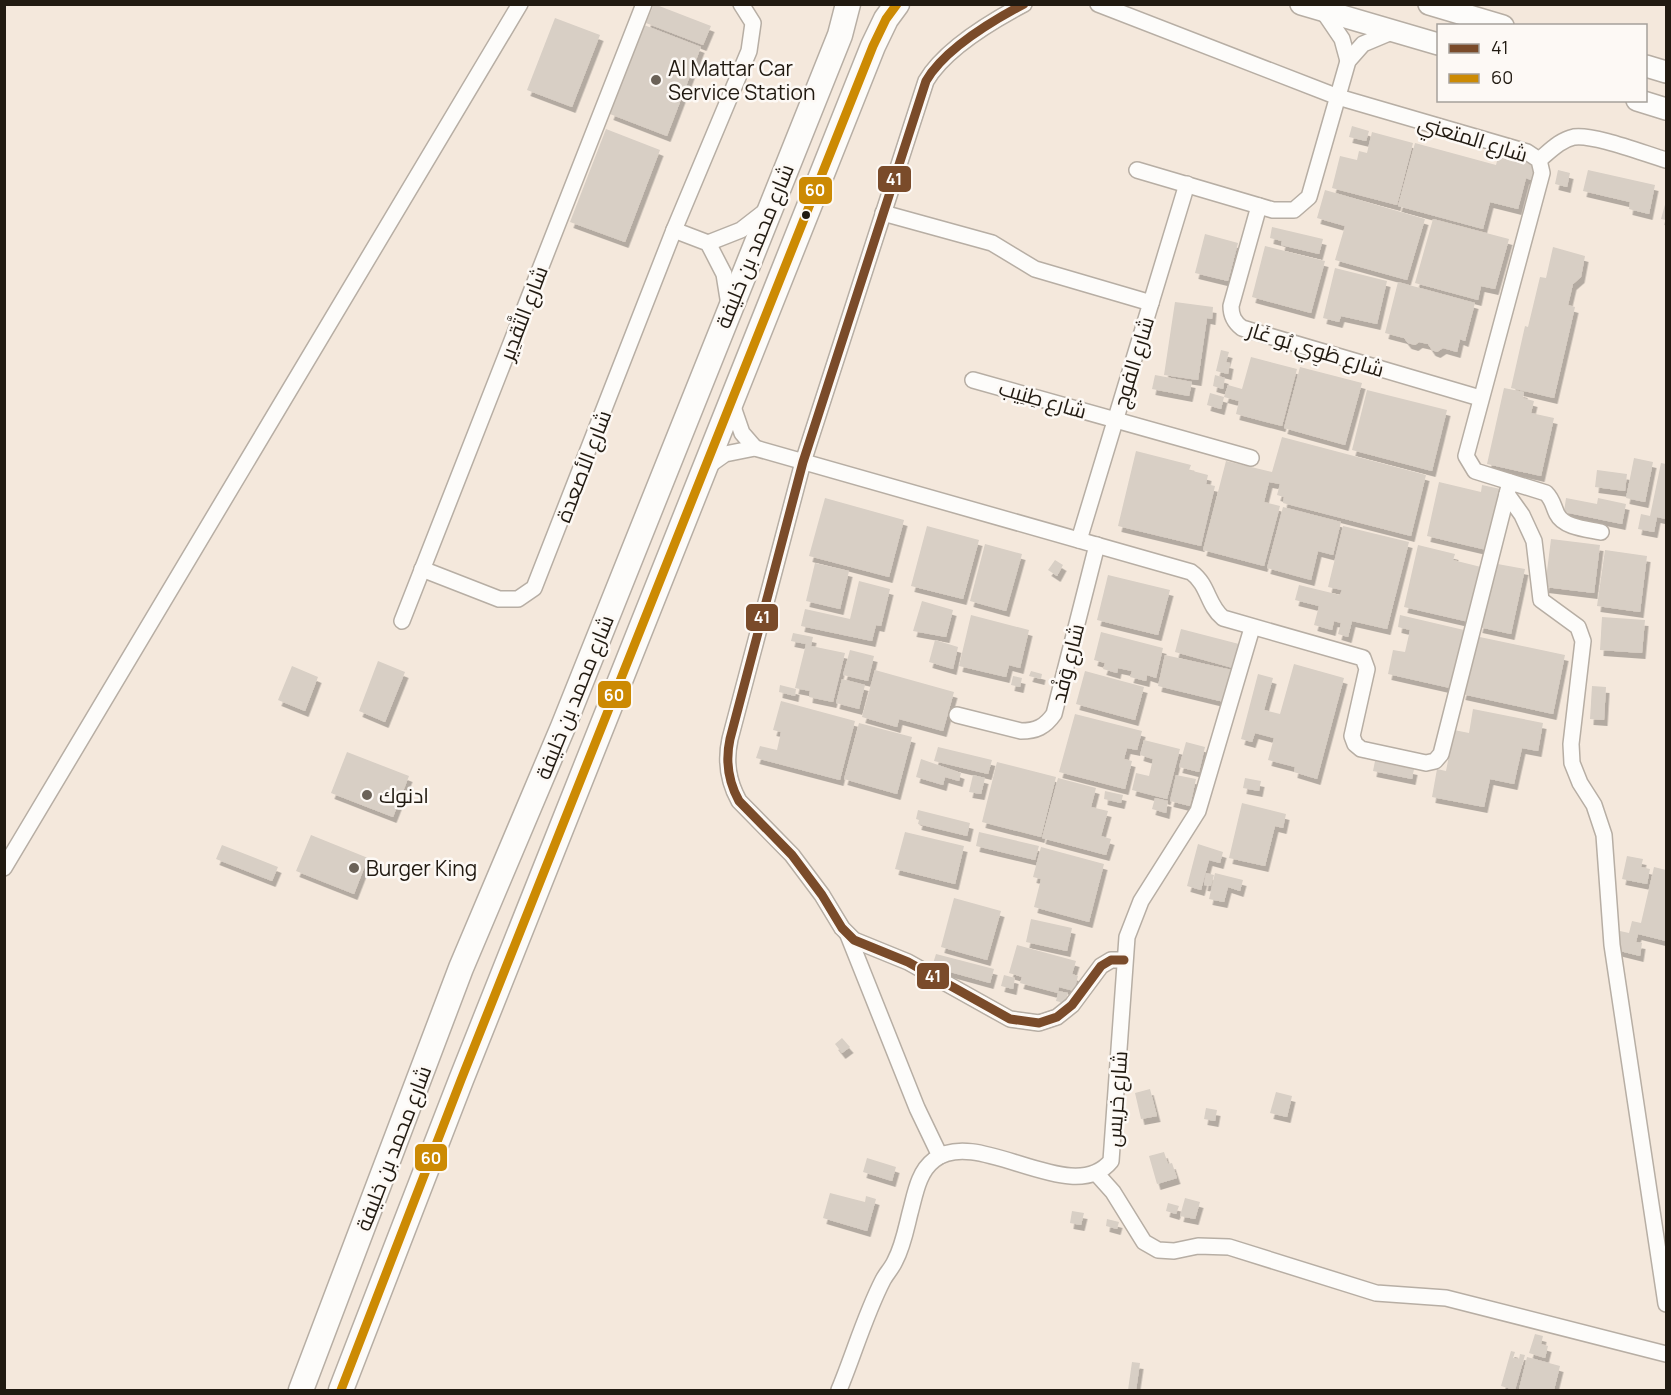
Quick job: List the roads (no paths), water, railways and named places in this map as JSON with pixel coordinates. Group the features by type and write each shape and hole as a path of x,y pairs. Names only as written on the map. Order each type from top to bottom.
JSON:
{"highway":[{"name":"شارع محمد بن خليفة","path":"301,1390 461,968 563,727 840,34 848,4"},
{"name":"شارع محمد بن خليفة","path":"341,1390 461,1080 708,466 873,46 886,19 897,4"}],"main road":[{"path":"1301,4 1437,44"},
{"path":"1429,4 1496,24"},
{"path":"1647,66 1666,72"},
{"path":"1643,102 1666,109"}],"street":[{"path":"4,868 520,4"},
{"name":"شارع التَّقدِير","path":"402,621 644,4"},
{"name":"شارع الأصعدة","path":"422,569 499,599 518,599 534,588 674,230 749,51 753,23 741,4"},
{"path":"839,1390 883,1280 900,1249 922,1173 940,1156 917,1108 848,935 808,874 740,801 733,790 727,765 730,739 803,462 921,94 933,70 949,54 1024,4"},
{"name":"شارع المتعني","path":"1098,4 1338,97 1527,152 1539,160 1542,173 1466,446 1468,464 1508,488 1546,493 1553,501 1556,513 1564,522 1601,532"},
{"path":"1323,11 1342,39 1348,61"},
{"path":"1137,170 1259,206 1283,212 1294,210 1308,197 1348,61 1363,44 1395,31"},
{"path":"1539,160 1559,144 1576,137 1594,139 1666,160"},
{"name":"شارع الفوج","path":"1079,540 1187,184"},
{"name":"شارع طَوِي بُو غَار","path":"1259,206 1231,306 1231,313 1237,324 1242,328 1480,398"},
{"path":"708,243 741,230 770,207"},
{"path":"883,213 992,243 1035,269 1151,303"},
{"path":"674,230 708,243 724,274 729,308"},
{"name":"شارع طِنِيب","path":"973,380 1251,458"},
{"path":"732,404 737,424 755,448"},
{"path":"708,466 734,450 755,448 1191,572 1205,585 1217,614 1230,622 1359,656 1365,661 1367,669 1353,736 1355,744 1361,749 1415,761 1435,761 1441,754 1508,488"},
{"path":"1508,488 1534,541 1541,600 1578,627 1583,641 1571,744 1572,763 1580,783 1594,805 1604,835 1612,945 1666,1304"},
{"name":"شارع وَفْد","path":"957,715 1021,730 1040,728 1048,722 1054,714 1097,545"},
{"name":"شارع خريس","path":"940,1156 965,1151 1047,1171 1083,1175 1096,1173 1107,1166 1113,1155 1124,960 1131,923 1141,901 1198,811 1252,628"},
{"path":"848,935 864,945 908,962 1010,1019 1029,1023 1048,1020 1065,1012 1101,966 1111,960 1124,960"},
{"path":"1096,1173 1116,1197 1144,1242 1158,1250 1174,1251 1198,1246 1229,1247 1376,1293 1446,1298 1666,1352"}],"place":[{"name":"Al Mattar Car Service Station","path":"656,80"},
{"name":"ادنوك","path":"367,795"},
{"name":"Burger King","path":"354,868"}]}
